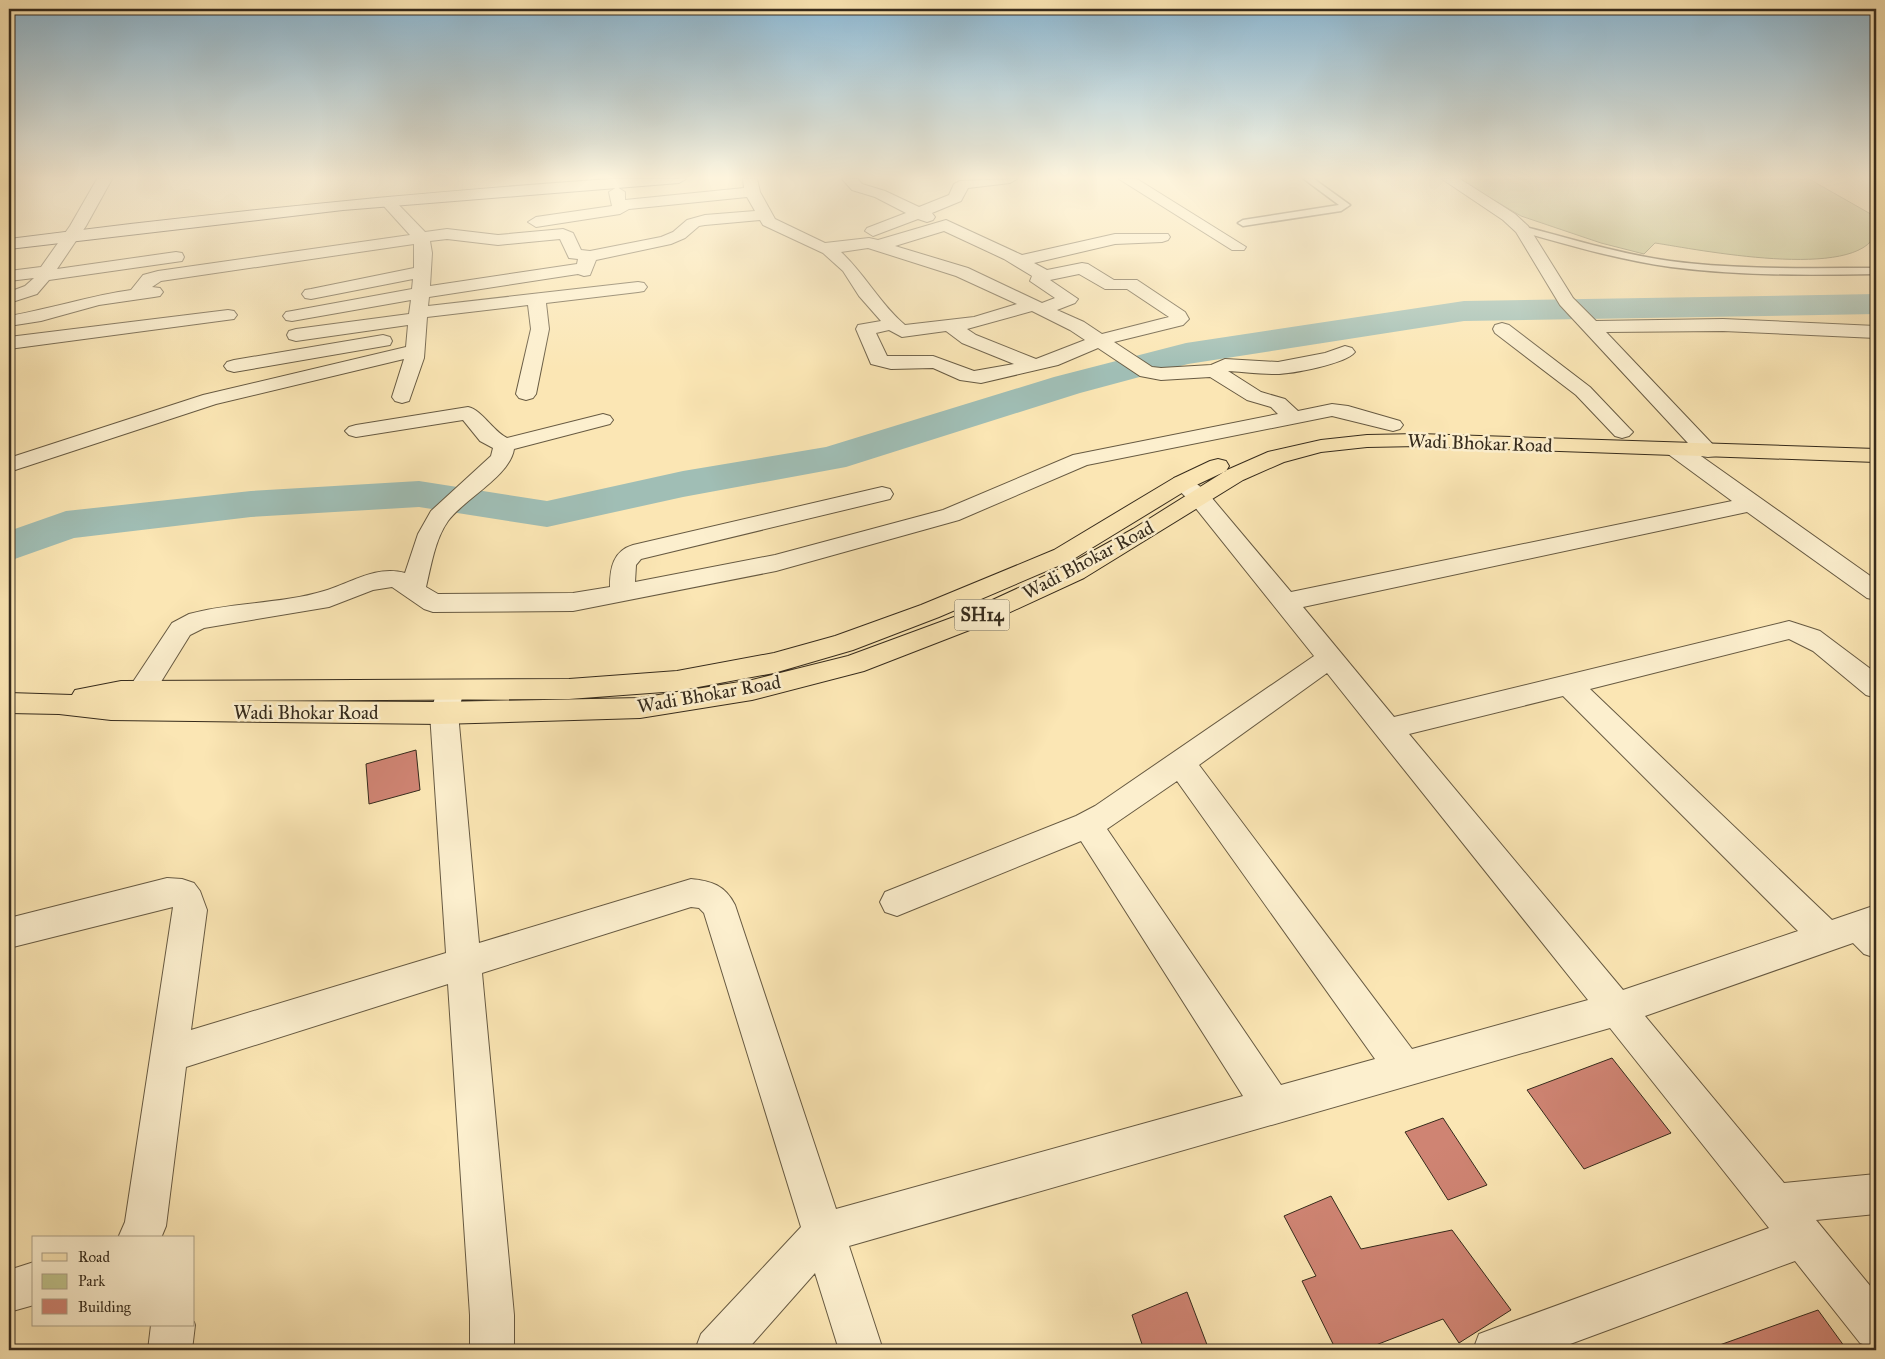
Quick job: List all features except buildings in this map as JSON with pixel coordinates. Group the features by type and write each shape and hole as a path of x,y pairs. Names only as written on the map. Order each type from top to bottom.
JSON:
{"main road":[{"name":"Wadi Bhokar Road","path":"60,704 107,692 141,691 640,708 752,690 854,664 971,620 1075,572 1141,534 1190,490 1227,461 1269,444 1318,432 1393,425 1452,423 1622,432 1683,440 1708,451 1876,456"},
{"name":"Wadi Bhokar Road","path":"1190,490 1235,476 1276,457 1321,446 1367,441 1876,439"},
{"name":"Wadi Bhokar Road","path":"9,704 60,704 111,710 447,701"}],"street":[{"path":"9,298 31,290 67,242"},
{"path":"9,276 45,273 274,242"},
{"path":"402,397 416,329 422,272 422,245 420,242"},
{"path":"9,321 49,314 97,300 431,242"},
{"path":"570,242 575,254 587,262"},
{"path":"292,316 587,262 598,253 657,242"},
{"path":"812,242 828,249 850,268 865,292 893,324 902,331 976,322 1069,299 1039,281 1039,278 1085,268 1112,285 1131,284 1179,316 1177,322 1101,340 1051,361 971,378 931,362 890,362 878,360 865,329 893,324"},
{"path":"828,249 879,242"},
{"path":"983,242 1020,261 1044,276"},
{"path":"1020,261 1100,242"},
{"path":"1229,242 1238,248"},
{"path":"1530,242 1566,301 1683,440 1751,504 1875,591"},
{"path":"873,244 962,272 1077,326 1147,372 1160,374 1204,370 1216,372 1254,396 1278,403 1294,418"},
{"path":"587,262 587,293"},
{"path":"311,294 422,272"},
{"path":"234,366 416,329 536,299 638,287"},
{"path":"9,292 31,290"},
{"path":"526,394 540,329 536,299"},
{"path":"9,343 228,315"},
{"path":"1585,322 1723,325 1876,332"},
{"path":"950,325 969,339 1035,364"},
{"path":"296,336 416,329"},
{"path":"9,465 416,329"},
{"path":"1502,329 1582,391 1622,432"},
{"path":"931,362 941,351 969,339"},
{"path":"1216,372 1225,365 1278,368 1330,358 1345,352"},
{"path":"141,691 181,629 198,620 329,598 379,580 397,579 428,601 440,604 573,602 776,563 950,515 1081,460 1340,410 1393,425"},
{"path":"356,431 468,414 488,436 504,445 603,420"},
{"path":"413,591 425,543 431,528 439,516 502,458 504,445"},
{"path":"1190,490 1285,602 1876,1327"},
{"path":"622,593 624,562 627,556 633,553 882,494"},
{"path":"1285,602 1751,504"},
{"path":"1388,729 1788,630 1796,630 1817,642 1876,688"},
{"path":"897,902 1087,825 1122,805 1330,658"},
{"path":"1568,684 1859,932"},
{"path":"447,701 464,964 492,1315 492,1350"},
{"path":"1181,764 1404,1068"},
{"path":"1087,825 1272,1106"},
{"path":"9,933 167,892 182,893 188,901 190,910 146,1234"},
{"path":"170,1054 691,893 707,895 718,905 861,1350"},
{"path":"717,1350 823,1233 1616,1009 1859,932"},
{"path":"1776,1204 1876,1194"},
{"path":"1495,1350 1803,1237"},
{"path":"9,1291 32,1284"},
{"path":"170,1350 174,1326"}],"lane":[{"path":"1573,242 1633,258 1670,264 1737,269 1876,271"}],"green space":[{"path":"1599,242 1868,242 1863,248 1840,256 1809,259 1774,259 1655,243 1644,254"}],"waterway":[{"path":"9,547 66,525 251,504 419,494 547,514 683,484 832,458 1067,385 1186,354 1464,311 1876,304"}]}
